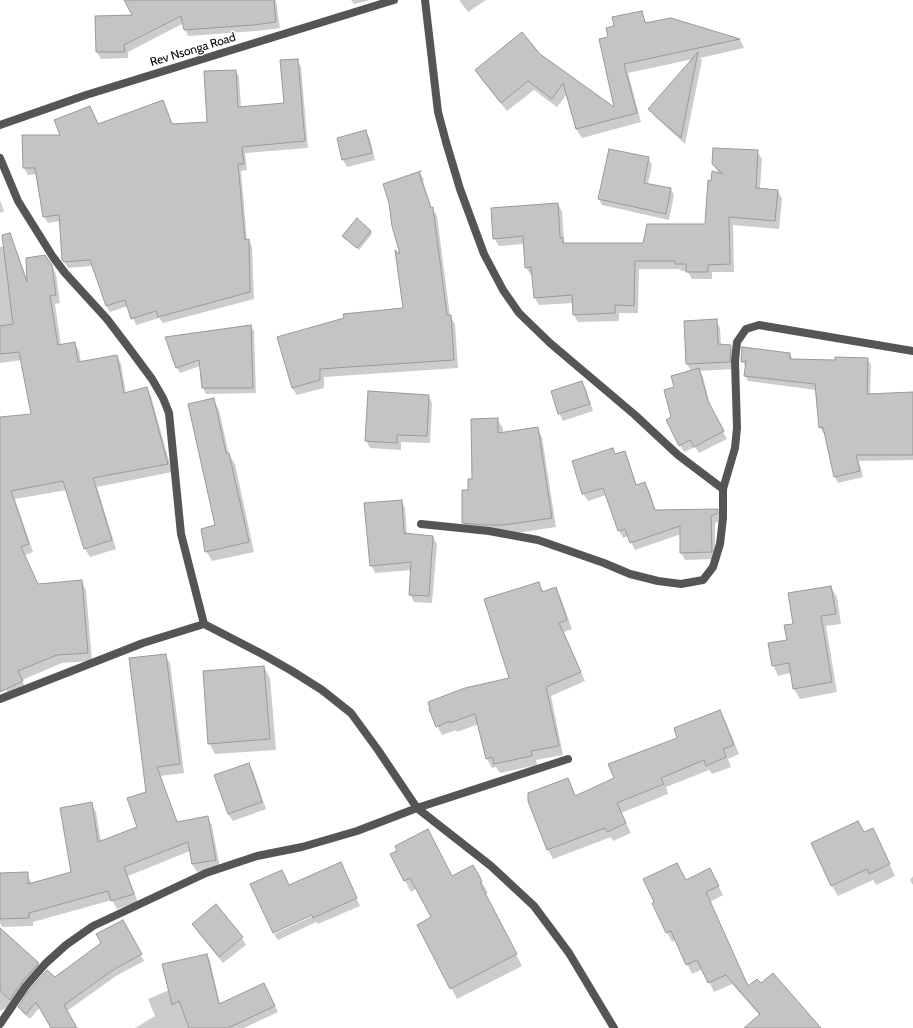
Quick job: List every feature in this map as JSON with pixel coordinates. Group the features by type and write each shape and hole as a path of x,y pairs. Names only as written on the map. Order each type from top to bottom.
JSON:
{"street":[{"name":"Rev Nsonga Road","path":"0,125 86,95 394,0"},
{"path":"426,0 438,112 460,189 484,254 503,290 519,313 550,343 635,415 678,454 723,489"},
{"path":"0,158 18,200 53,257 65,273 107,319 152,380 163,398 169,413 181,534 204,624"},
{"path":"421,524 489,531 538,540 604,563 630,574 658,581 680,584 703,580 713,566 720,544 723,518 723,489 735,448 737,428 735,361 737,342 746,329 759,325 913,351"},
{"path":"0,699 144,643 204,624 292,671 322,690 351,713 417,808 491,866 534,906 568,953 614,1028"},
{"path":"0,1024 26,986 46,963 66,945 93,926 206,872 257,856 302,847 350,833 417,808 568,759"}],"building":[{"path":"124,0 274,0 276,22 184,30 181,16 124,45 125,52 96,52 95,16 132,15"},
{"path":"642,11 645,23 671,18 740,39 624,64 637,113 576,129 563,83 552,99 528,81 501,103 475,70 522,32 540,54 614,107 599,39 608,37 606,28 614,26 612,17"},
{"path":"698,52 681,138 648,109"},
{"path":"298,59 305,141 242,147 244,164 238,164 245,240 249,239 250,292 158,317 156,311 131,319 125,300 106,306 90,260 64,262 62,260 59,215 43,217 35,168 23,168 22,135 60,135 54,120 90,106 98,124 163,100 172,124 207,122 204,71 236,70 238,107 284,103 280,60"},
{"path":"366,130 372,153 342,160 337,138"},
{"path":"713,148 758,150 756,188 778,190 775,221 729,217 730,264 708,265 708,272 686,272 686,264 675,264 675,261 635,261 634,306 615,305 615,313 573,315 572,295 534,298 531,267 525,268 523,236 493,239 491,208 558,203 560,238 563,237 563,243 643,243 647,224 705,224 708,180 711,181 712,171 723,174 712,164"},
{"path":"609,149 649,157 644,183 671,188 666,214 598,199"},
{"path":"421,171 419,173 431,208 433,207 447,315 451,315 454,360 320,369 320,380 292,388 277,337 344,318 343,314 403,308 395,250 400,254 392,226 389,203 383,184"},
{"path":"357,218 371,231 357,248 342,236"},
{"path":"10,233 27,282 26,258 45,255 52,265 56,295 50,296 58,345 75,342 78,362 117,355 124,393 147,387 168,464 93,478 112,540 84,549 63,481 11,491 29,544 21,547 38,584 82,580 88,653 57,655 18,671 23,681 0,692 0,417 31,414 19,352 0,354 0,326 13,324 2,235"},
{"path":"717,319 718,344 731,345 730,362 686,364 684,321"},
{"path":"251,325 253,388 202,388 199,360 176,368 165,337"},
{"path":"742,347 790,353 790,359 835,360 835,357 868,358 867,394 913,392 913,455 856,455 860,471 834,477 823,427 819,428 815,384 744,376 746,361 741,362"},
{"path":"699,368 708,401 724,431 694,447 690,440 679,446 666,420 671,417 664,390 674,387 671,376"},
{"path":"582,381 590,404 558,414 551,391"},
{"path":"368,391 429,395 427,436 397,435 397,443 365,441"},
{"path":"214,398 226,453 229,453 249,542 205,552 201,529 215,525 188,404"},
{"path":"498,418 498,433 538,427 552,518 504,525 462,523 462,490 468,490 468,479 472,479 471,419"},
{"path":"613,448 615,454 625,451 636,485 645,482 655,510 718,509 718,513 711,516 712,552 680,553 680,526 630,543 625,529 618,531 603,488 582,494 572,461"},
{"path":"402,500 404,533 433,536 429,596 409,595 411,562 370,566 364,503"},
{"path":"539,582 542,592 556,587 567,620 559,623 581,672 546,687 559,746 531,751 532,756 494,764 492,757 486,759 475,714 450,723 450,721 436,727 428,702 465,688 509,678 484,599"},
{"path":"831,586 836,614 821,616 832,682 793,689 789,663 772,666 768,643 787,640 784,625 793,624 788,593"},
{"path":"166,654 180,764 157,767 177,822 208,816 216,860 192,864 188,842 124,867 134,894 111,901 108,891 29,913 29,918 0,919 0,873 28,872 28,884 71,872 60,808 92,802 98,842 137,827 127,798 146,792 129,658"},
{"path":"264,666 270,739 208,744 203,671"},
{"path":"720,710 734,745 723,749 726,757 706,766 704,760 661,778 664,784 617,803 626,823 607,832 605,828 547,850 528,801 528,793 568,778 575,796 614,778 608,764 677,738 674,728"},
{"path":"249,763 262,802 228,814 214,775"},
{"path":"858,821 864,832 873,828 890,864 869,874 867,869 831,886 811,843"},
{"path":"428,829 452,876 473,865 482,881 480,883 517,954 450,989 417,925 431,917 410,878 404,881 390,854 397,851 395,846"},
{"path":"341,862 357,898 313,918 312,915 273,933 250,884 282,870 289,885"},
{"path":"677,863 686,880 710,868 719,886 706,892 748,986 757,979 761,983 773,973 821,1028 744,1028 760,1014 726,975 708,983 697,960 686,965 671,931 666,933 643,879"},
{"path":"216,904 243,937 219,957 192,924"},
{"path":"123,920 142,954 113,970 64,1005 77,1028 51,1028 36,1002 26,1014 18,1007 30,989 47,970 55,977 101,943 96,934"},
{"path":"0,928 39,963 22,982 10,1000 0,991"},
{"path":"207,954 219,1004 264,983 275,1006 228,1028 189,1028 179,1001 172,1005 162,964"}]}
